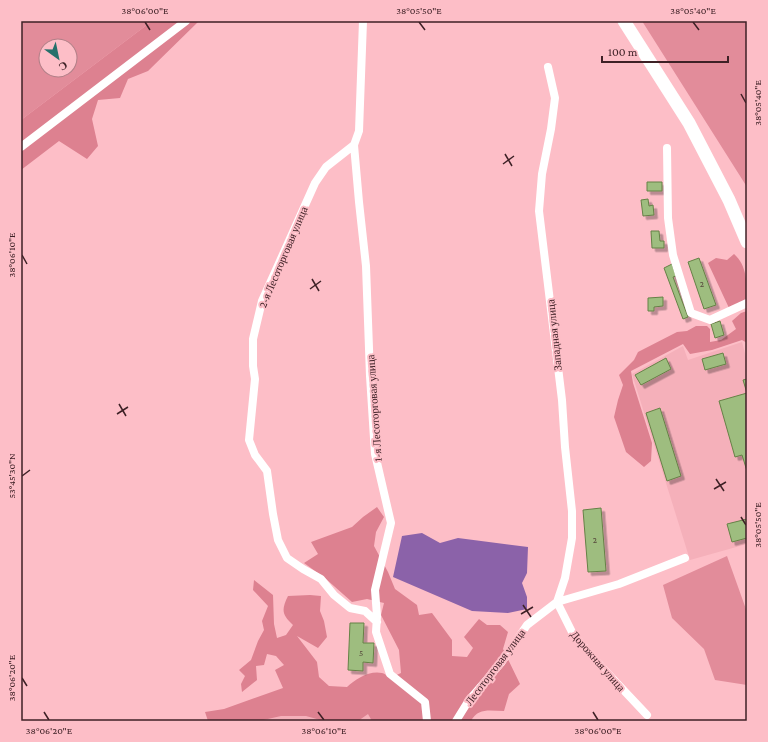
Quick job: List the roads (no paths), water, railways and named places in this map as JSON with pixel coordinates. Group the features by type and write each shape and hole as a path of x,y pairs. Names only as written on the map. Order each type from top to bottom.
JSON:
{"main road":[{"path":"624,21 689,123 729,200 747,242"}],"street":[{"path":"21,147 186,21"},
{"path":"354,145 359,131 363,21"},
{"name":"Западная улица","path":"548,67 555,98 551,129 542,174 539,212 562,400 565,447 572,511 572,538 565,578 557,602"},
{"name":"1-я Лесоторговая улица","path":"354,145 366,266 370,376 375,454 391,523 375,590 377,622 376,632 390,674 426,702 427,721"},
{"name":"2-я Лесоторговая улица","path":"354,145 326,167 315,184 262,301 253,339 253,366 256,379 248,440 255,455 267,471 278,540 287,558 321,579 334,595 350,608 365,611 377,622"},
{"path":"667,148 668,218 673,255 690,313 710,320 747,303"},
{"path":"557,602 619,584 685,558"},
{"name":"Дорожная улица","path":"557,602 573,634 647,715"},
{"name":"Лесоторговая улица","path":"456,721 469,700 501,662 527,625 557,602"}]}
